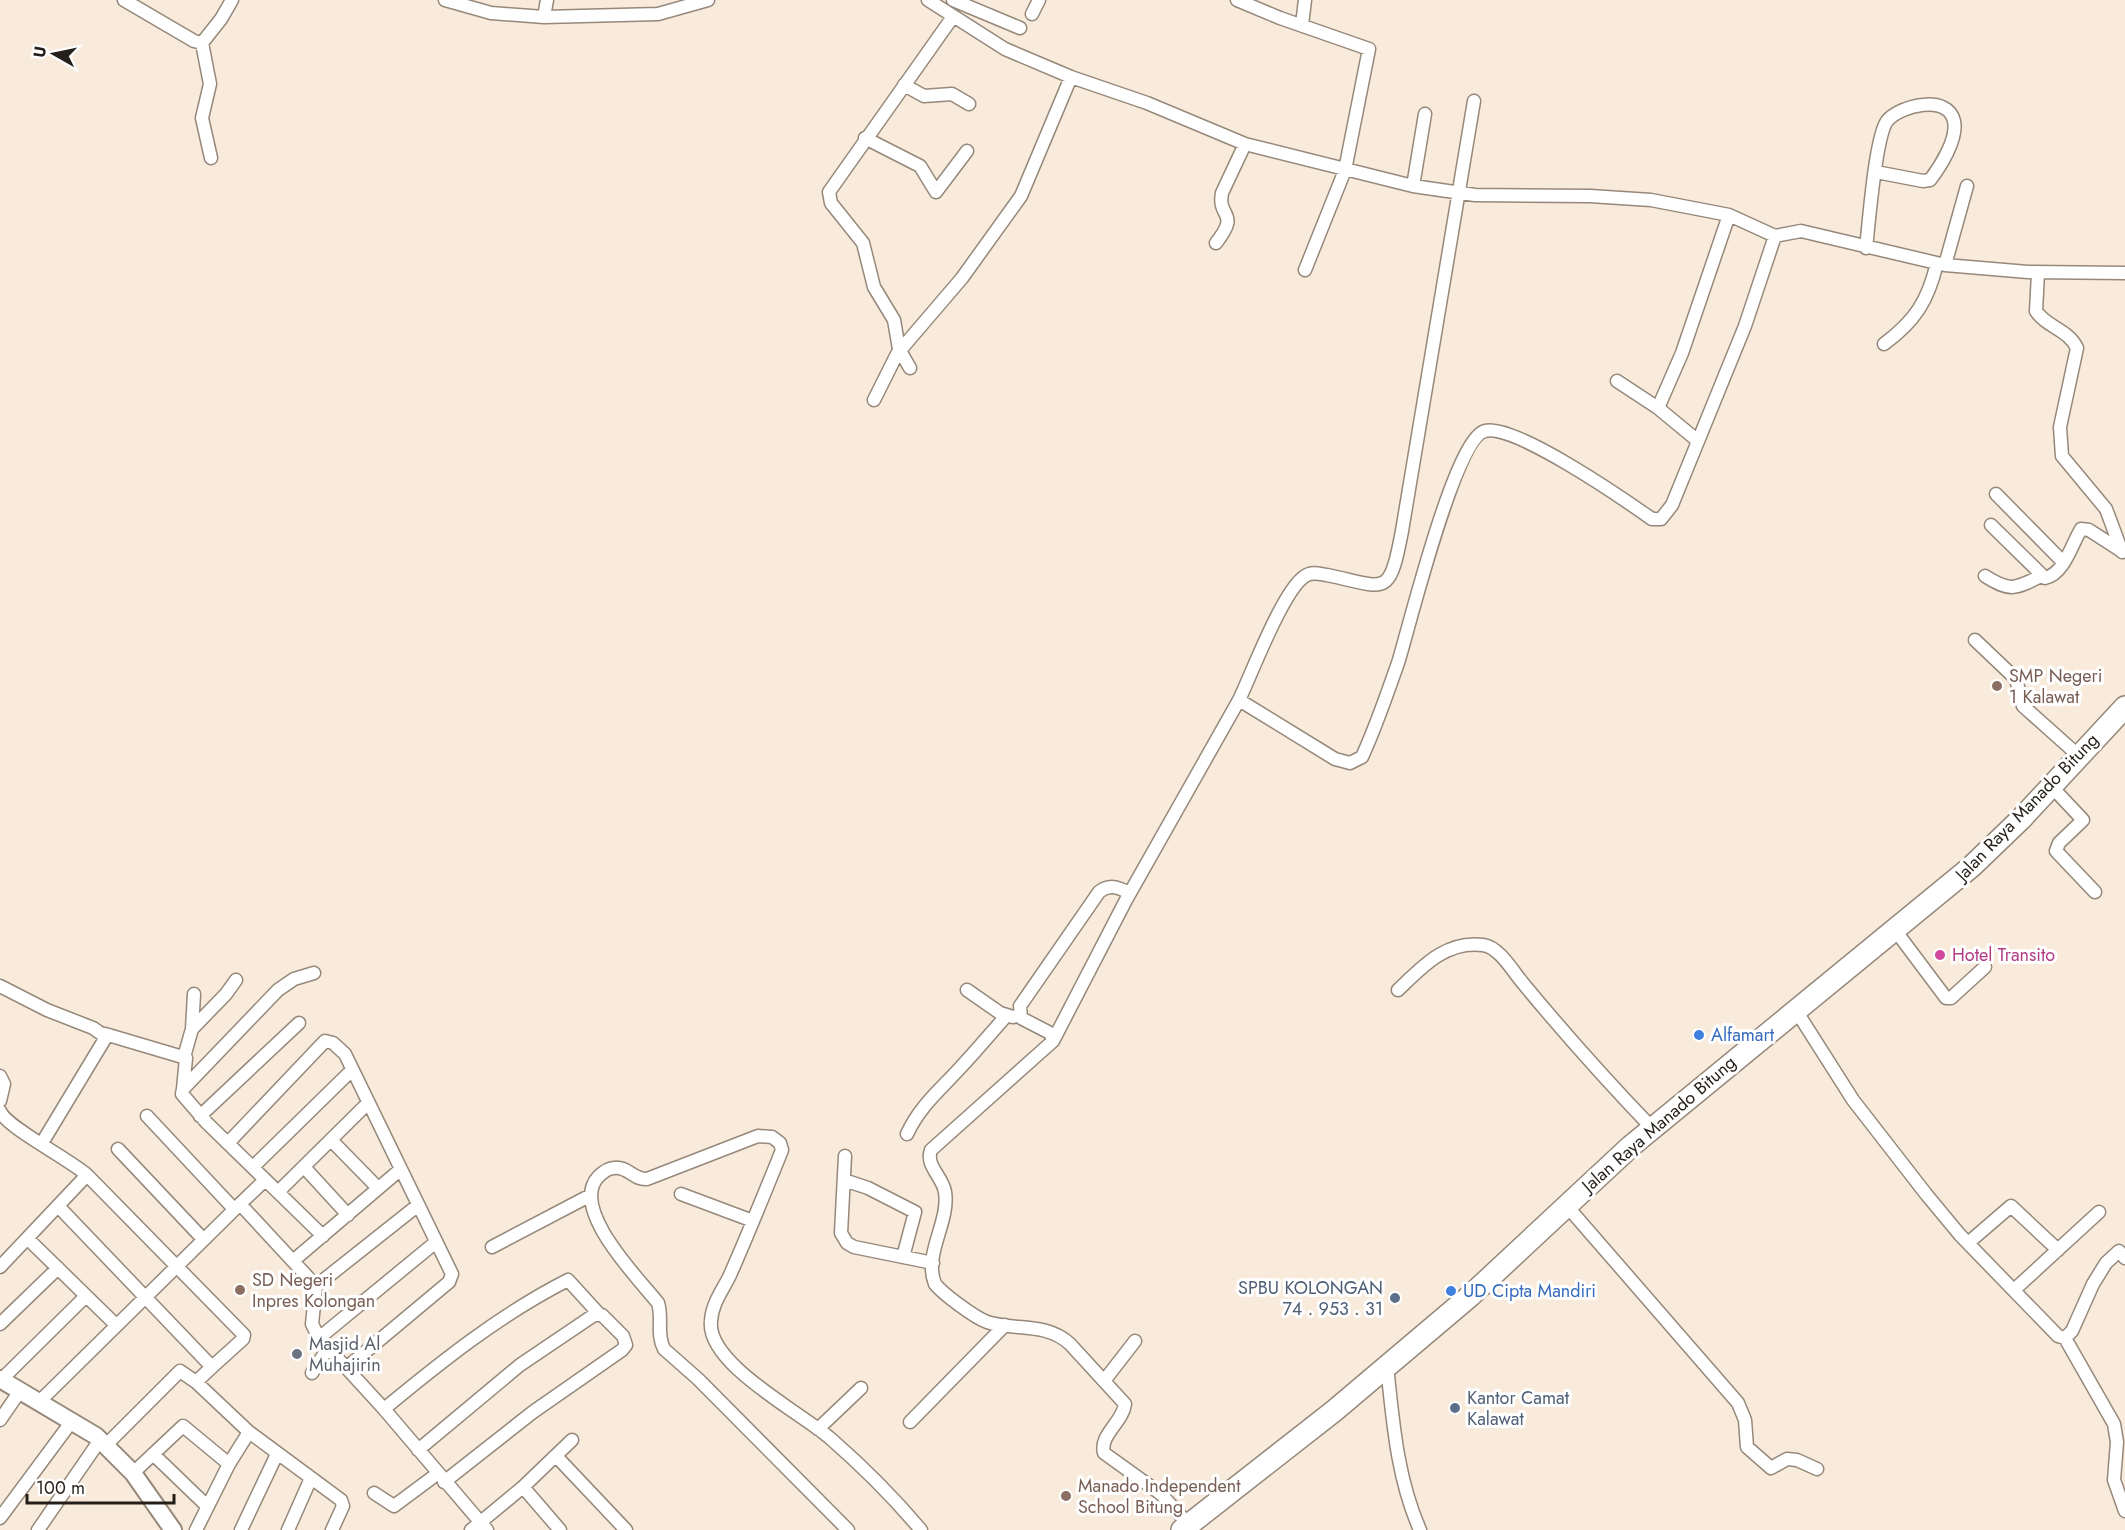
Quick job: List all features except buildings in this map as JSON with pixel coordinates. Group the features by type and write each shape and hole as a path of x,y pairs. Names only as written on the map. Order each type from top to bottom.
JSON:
{"highway":[{"name":"Jalan Raya Manado Bitung","path":"1186,1528 1470,1296 1652,1128 1797,1012 1971,867 2125,707"}],"street":[{"path":"124,0 194,41 202,43"},
{"path":"211,158 202,118 210,84 202,43 221,19 232,0"},
{"path":"445,0 491,13 544,17 658,14 708,0"},
{"path":"544,17 547,0"},
{"path":"928,0 952,18 1005,49 1071,77 1147,103 1245,144 1413,186 1458,193 1626,197 1686,205 1729,215 1775,236 1801,231 1941,264 2038,273 2125,273"},
{"path":"953,0 1020,28"},
{"path":"1032,14 1039,0"},
{"path":"1237,0 1369,49 1345,170 1305,270"},
{"path":"1302,25 1305,0"},
{"path":"910,368 899,351 896,324 874,287 863,243 829,197 831,187 952,18"},
{"path":"874,400 899,351 962,278 1017,203 1033,171 1071,77"},
{"path":"904,85 924,96 952,94 969,104"},
{"path":"1186,1528 1161,1494 1104,1453 1103,1442 1125,1407 1122,1398 1057,1333 986,1322 939,1289 933,1280 933,1263 946,1194 929,1159 931,1150 1053,1041 1130,893 1239,700 1280,614 1301,579 1315,573 1370,586 1384,583 1392,573 1402,531 1474,102"},
{"path":"1866,248 1876,172 1881,136 1892,118 1920,105 1933,104 1950,113 1954,120 1953,136 1930,180 1923,181 1876,172"},
{"path":"1413,186 1425,114"},
{"path":"865,138 920,166 936,192 966,151"},
{"path":"1216,243 1228,224 1228,216 1220,201 1222,194 1245,144"},
{"path":"1884,344 1913,320 1941,264 1967,186"},
{"path":"1658,408 1682,353 1729,215"},
{"path":"1239,700 1335,759 1350,763 1361,758 1397,664 1444,507 1465,454 1481,432 1498,431 1523,438 1652,519 1661,519 1672,506 1745,326 1775,236"},
{"path":"2038,273 2036,311 2040,318 2073,340 2077,348 2060,427 2062,456 2106,509 2124,553"},
{"path":"1617,381 1658,408 1698,441"},
{"path":"1996,494 2063,562"},
{"path":"1991,525 2041,576"},
{"path":"1985,576 2001,586 2013,588 2041,576 2050,577 2063,562 2081,529 2090,530 2124,553"},
{"path":"1975,640 2016,679 2023,706 2079,756"},
{"path":"2051,786 2083,820 2059,843 2056,851 2095,892"},
{"path":"1023,1020 1019,1016 1020,1006 1099,892 1104,888 1116,886 1130,893"},
{"path":"1895,930 1946,998 1952,998 1985,967"},
{"path":"1398,990 1437,953 1472,946 1488,947 1504,960 1576,1048 1652,1128"},
{"path":"183,1089 278,990 294,980 314,973"},
{"path":"192,1029 237,980"},
{"path":"0,986 105,1034 184,1057 187,1061 183,1095 200,1116 323,1236"},
{"path":"967,990 1000,1013 1023,1020 1050,1033 1053,1041"},
{"path":"184,1057 192,1029 194,994"},
{"path":"1797,1012 1853,1100 1968,1244 2053,1333 2065,1338 2114,1424 2117,1442 2114,1480 2125,1510"},
{"path":"908,1134 917,1114 928,1099 958,1070 1007,1015"},
{"path":"200,1116 298,1023"},
{"path":"42,1143 105,1041 105,1034"},
{"path":"228,1143 325,1041 333,1043 345,1054 417,1206 452,1270 451,1280 346,1368"},
{"path":"253,1167 352,1070"},
{"path":"0,1076 4,1084 0,1101"},
{"path":"278,1192 368,1103"},
{"path":"0,1111 10,1125 42,1143 87,1175 244,1335 243,1339 196,1382"},
{"path":"147,1116 294,1260 316,1286"},
{"path":"848,1530 698,1378 664,1349 661,1343 661,1311 658,1304 604,1234 592,1209 591,1195 596,1180 613,1168 625,1170 636,1179 647,1179 749,1139 767,1136 780,1143 782,1150 753,1221 713,1307 710,1321 712,1335 723,1353 765,1393 819,1429 921,1530"},
{"path":"331,1140 378,1188"},
{"path":"118,1149 202,1239"},
{"path":"844,1156 841,1233 847,1243 854,1247 933,1263"},
{"path":"304,1167 348,1215"},
{"path":"294,1260 401,1169"},
{"path":"0,1267 87,1175"},
{"path":"40,1401 202,1239 266,1180"},
{"path":"844,1180 879,1193 915,1212 903,1257"},
{"path":"681,1194 753,1221"},
{"path":"492,1247 591,1195"},
{"path":"1566,1205 1738,1403 1745,1420 1747,1447 1771,1468 1787,1459 1797,1460 1817,1468"},
{"path":"58,1206 212,1367"},
{"path":"417,1206 316,1286 312,1324 319,1338 384,1409 479,1527 572,1440"},
{"path":"1968,1244 2011,1206 2058,1250"},
{"path":"2014,1290 2099,1212"},
{"path":"28,1239 116,1325"},
{"path":"319,1338 436,1242"},
{"path":"2065,1338 2075,1326 2106,1263 2123,1251"},
{"path":"0,1324 58,1268"},
{"path":"374,1493 394,1506 441,1478 625,1347 623,1336 598,1314 568,1280 543,1293 478,1335 384,1409"},
{"path":"86,1296 1,1380 72,1420 103,1443 134,1473 168,1528"},
{"path":"418,1450 520,1365 561,1336 598,1314"},
{"path":"910,1422 1005,1325"},
{"path":"1104,1381 1135,1341"},
{"path":"312,1373 328,1348"},
{"path":"1387,1366 1402,1479 1407,1499 1420,1530"},
{"path":"38,1530 103,1443 180,1371 196,1382 249,1432 343,1502 332,1530"},
{"path":"819,1429 861,1388"},
{"path":"0,1420 20,1391"},
{"path":"0,1518 72,1420"},
{"path":"134,1473 183,1426 229,1464"},
{"path":"196,1530 229,1464 249,1432"},
{"path":"153,1454 207,1506"},
{"path":"241,1530 277,1454"},
{"path":"556,1456 626,1530"},
{"path":"288,1530 311,1478"},
{"path":"524,1487 560,1530"}],"place":[{"name":"SMP Negeri 1 Kalawat","path":"1997,686"},
{"name":"Hotel Transito","path":"1940,955"},
{"name":"Alfamart","path":"1699,1035"},
{"name":"SD Negeri Inpres Kolongan","path":"240,1290"},
{"name":"UD Cipta Mandiri","path":"1451,1291"},
{"name":"SPBU KOLONGAN 74 . 953 . 31","path":"1395,1298"},
{"name":"Masjid Al Muhajirin","path":"297,1354"},
{"name":"Kantor Camat Kalawat","path":"1455,1408"},
{"name":"Manado Independent School Bitung","path":"1066,1496"}]}
